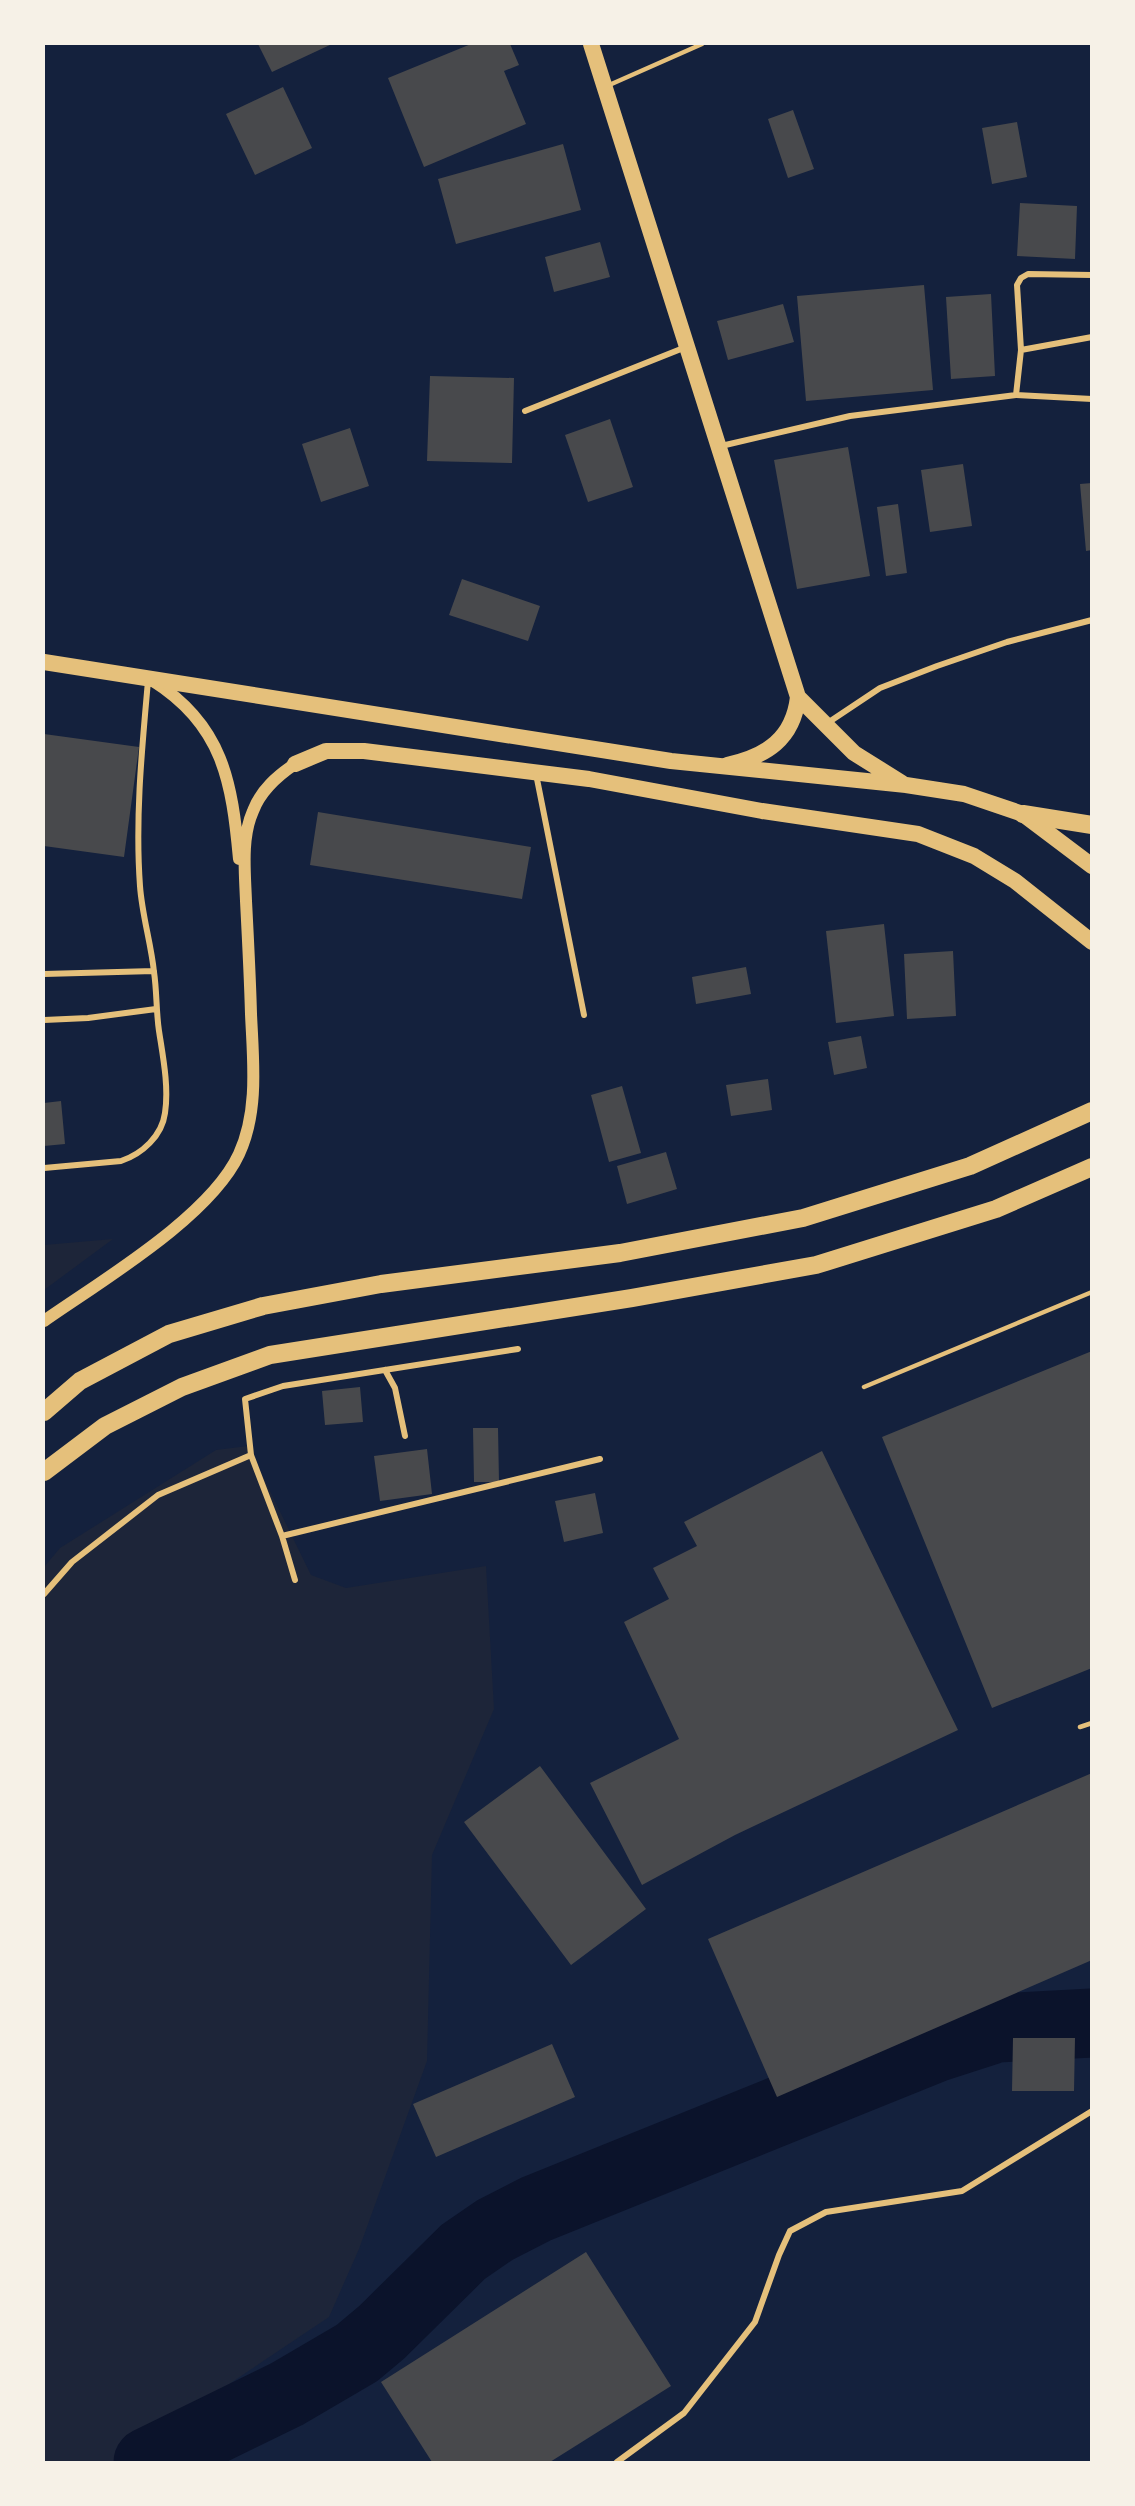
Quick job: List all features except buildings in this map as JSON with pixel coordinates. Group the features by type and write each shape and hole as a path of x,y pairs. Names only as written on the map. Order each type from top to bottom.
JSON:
{"highway":[{"path":"591,44 798,697 854,753 906,785"},
{"path":"44,662 716,768 906,785 964,794 1023,814 1092,825"},
{"path":"716,768 744,761 780,741 793,723 798,697"},
{"path":"295,764 326,751 350,750 536,772 662,791 762,811 918,834 974,856 1004,875 1092,942"},
{"path":"1023,814 1092,866"},
{"path":"44,1412 80,1381 169,1334 263,1306 381,1284 620,1253 803,1218 970,1166 1092,1111"},
{"path":"44,1472 105,1426 182,1388 270,1355 632,1298 816,1265 996,1209 1092,1167"}],"main road":[{"path":"148,678 192,710 212,740 220,757 235,820 250,974"},
{"path":"44,1321 145,1250 186,1217 221,1183 230,1170 245,1137 252,1102 254,1060 245,868 249,821 267,787 295,764"}],"street":[{"path":"1016,395 1021,350 1017,285 1021,278 1028,274 1092,275"},
{"path":"1021,350 1092,337"},
{"path":"525,411 687,347"},
{"path":"717,447 850,416 1016,395 1092,399"},
{"path":"826,725 880,688 1007,642 1092,620"},
{"path":"44,1168 121,1161 131,1157 148,1145 159,1131 165,1114 166,1087 156,1009 154,971 140,886 143,738 148,678"},
{"path":"536,772 584,1015"},
{"path":"44,974 154,971"},
{"path":"44,1020 88,1018 156,1009"},
{"path":"295,1580 282,1536 251,1455 245,1399 283,1386 518,1349"},
{"path":"386,1370 395,1389 405,1436"},
{"path":"44,1594 72,1562 158,1495 251,1455"},
{"path":"282,1536 600,1459"},
{"path":"617,2463 684,2413 755,2322 790,2231 826,2212 962,2191 1092,2111"}],"lane":[{"path":"604,87 702,44"},
{"path":"864,1387 1092,1292"},
{"path":"1080,1727 1092,1723"}],"shaded area":[{"path":"113,1239 44,1290 44,1245"},
{"path":"248,1446 311,1575 346,1588 486,1566 494,1709 432,1855 427,2061 359,2249 329,2317 186,2413 159,2439 120,2462 44,2462 44,1567 60,1548 216,1450"}],"waterway":[{"path":"148,2462 287,2394 357,2353 382,2332 463,2252 495,2230 536,2209 935,2048 997,2028 1092,2023"}]}
